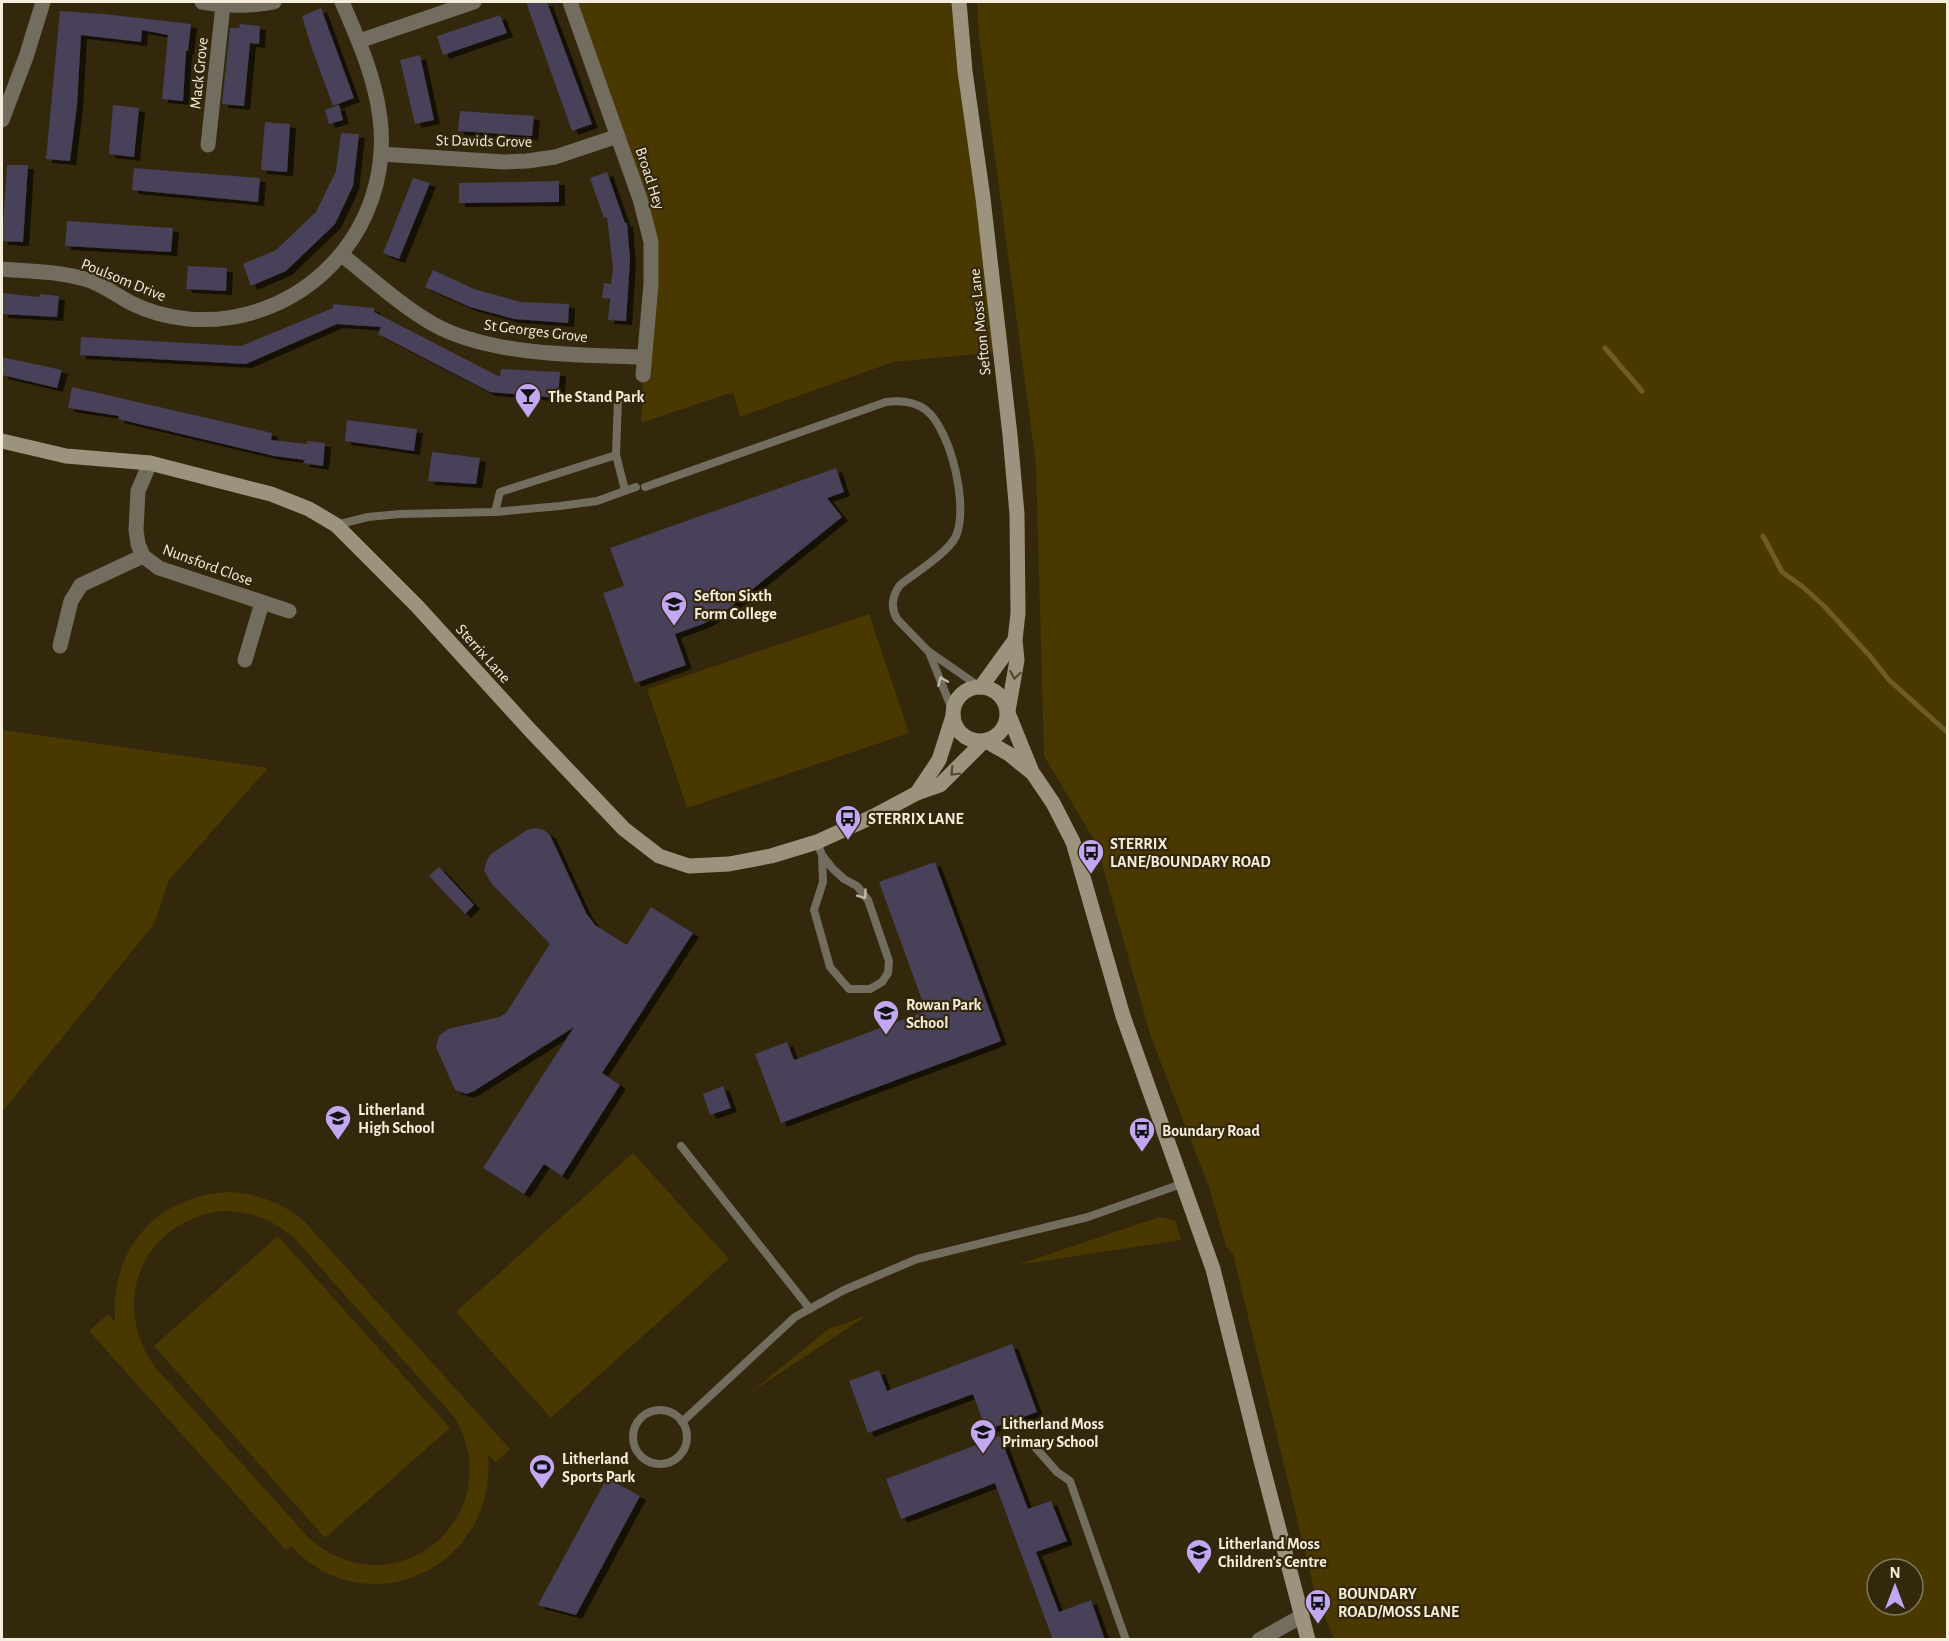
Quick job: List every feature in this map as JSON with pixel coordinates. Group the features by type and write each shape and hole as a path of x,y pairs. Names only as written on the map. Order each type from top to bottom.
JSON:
{"street":[{"path":"2,120 26,57 43,2"},
{"path":"202,2 254,6 274,2"},
{"name":"Poulsom Drive","path":"2,269 74,276 93,282 151,312 171,317 214,319 243,315 287,299 314,281 342,255 363,219 379,171 381,154 377,100 359,41 342,2"},
{"path":"359,41 474,2"},
{"name":"Broad Hey","path":"570,2 640,199 651,242 651,284 643,375"},
{"name":"Sefton Moss Lane","path":"959,2 965,71 983,198 1017,514 1019,592 1015,640 1016,668 1008,712"},
{"name":"Mack Grove","path":"208,145 223,5"},
{"name":"St Davids Grove","path":"381,154 504,162 527,161 555,157 618,136"},
{"name":"St Georges Grove","path":"342,255 413,312 456,335 508,347 574,354 644,357"},
{"name":"Sterrix Lane","path":"2,441 66,456 150,463 271,494 309,509 336,525 417,606 624,829 659,856 689,866 729,864 819,848 917,793 940,785 985,741"},
{"name":"Nunsford Close","path":"150,463 138,491 136,509 138,544 143,556 159,568 289,610"},
{"name":"Nunsford Close","path":"60,646 71,601 81,585 143,556"},
{"name":"Nunsford Close","path":"245,660 262,603"},
{"path":"1015,640 980,687 965,692 955,704 953,714 955,725 967,738 985,741 1009,754 1032,772"},
{"path":"980,687 996,692 1005,703 1032,772 1053,803 1073,842 1123,1016 1214,1269 1308,1640"},
{"path":"985,741 999,734 1004,728 1008,712"},
{"name":"Sterrix Lane","path":"917,793 939,760 953,714"},
{"path":"1258,1640 1302,1616"},
{"path":"1302,1616 1313,1640"}],"lane":[{"path":"618,397 616,455 625,490"},
{"path":"645,487 886,402 906,401 918,405 934,419 945,439 954,467 960,506 959,526 953,542 900,585 893,599 893,613 928,651 980,687"},
{"path":"495,513 500,492 616,455"},
{"path":"336,525 368,517 400,514 495,513 597,501 636,487"},
{"path":"928,651 953,714"},
{"path":"819,848 833,869 844,879 857,886 868,900 890,961 888,973 882,982 870,989 849,989 830,967 814,910 823,882 819,848"},
{"path":"681,1146 810,1309"},
{"path":"682,1422 795,1317 844,1290 917,1259 1088,1217 1184,1183"},
{"path":"668,1411 682,1422 686,1430 685,1447 674,1460 666,1463 649,1462 636,1450 633,1432 642,1417 650,1412 668,1411"},
{"path":"1035,1447 1057,1472 1070,1481 1126,1640"}],"shaded area":[{"path":"570,2 967,2 968,38 1009,351 893,362 740,417 733,392 641,423 651,242"},
{"path":"977,2 1947,2 1947,1639 1334,1639 1315,1593 1233,1254 1226,1246 1209,1187 1151,1037 1096,843 1044,756 1036,465 979,37"},
{"path":"869,614 909,733 687,808 647,689"},
{"path":"2,730 268,768 169,880 154,924 2,1112"},
{"path":"633,1153 729,1259 551,1418 456,1312"},
{"path":"228,1192 250,1194 279,1204 305,1222 510,1449 496,1462 488,1455 486,1494 472,1528 450,1554 422,1573 390,1583 356,1582 322,1570 291,1546 286,1550 89,1331 108,1314 115,1321 115,1295 120,1271 143,1231 159,1216 179,1204 202,1196","holes":["221,1211 252,1215 270,1221 295,1239 455,1418 468,1455 468,1490 455,1520 434,1544 406,1560 374,1565 340,1558 308,1537 155,1367 141,1342 135,1317 135,1292 141,1269 153,1248 171,1231 194,1218"]},
{"path":"1159,1217 1175,1220 1181,1240 1017,1265"},
{"path":"278,1236 450,1428 325,1538 154,1346"},
{"path":"866,1316 750,1393 828,1329"}],"building":[{"path":"526,2 547,2 592,124 572,131"},
{"path":"321,8 354,98 333,106 302,16"},
{"path":"60,11 191,24 188,51 186,51 183,101 162,99 168,35 142,30 141,42 81,35 77,105 70,161 46,159"},
{"path":"500,15 507,33 443,55 437,36"},
{"path":"240,24 260,26 259,44 250,43 244,106 222,104 230,28 239,28"},
{"path":"420,55 434,120 415,124 400,60"},
{"path":"113,105 139,108 134,157 109,154"},
{"path":"339,105 343,120 329,124 325,110"},
{"path":"460,111 534,116 532,136 458,131"},
{"path":"265,122 290,124 287,172 261,170"},
{"path":"341,133 359,134 353,186 335,224 286,271 251,286 243,264 276,250 316,212 336,171"},
{"path":"7,165 28,165 23,242 2,241"},
{"path":"134,168 260,178 258,202 132,190"},
{"path":"607,172 625,223 627,223 630,260 626,321 608,320 610,299 602,298 604,283 611,284 613,268 607,217 604,218 590,178"},
{"path":"413,178 430,183 399,259 383,253"},
{"path":"559,181 559,202 459,203 459,183"},
{"path":"67,221 173,228 171,252 65,246"},
{"path":"188,266 227,268 226,291 186,289"},
{"path":"433,270 474,289 521,302 569,304 568,323 514,319 470,307 425,287"},
{"path":"2,293 39,297 40,294 59,296 57,317 2,314"},
{"path":"333,304 374,308 374,312 500,377 501,369 560,372 558,398 490,392 378,334 381,327 337,324 246,364 80,355 81,337 241,346 333,308"},
{"path":"2,357 62,370 57,388 2,375"},
{"path":"72,387 272,433 271,440 307,444 307,441 325,443 323,466 303,463 305,460 274,456 118,419 119,416 68,408"},
{"path":"347,420 417,429 414,451 345,441"},
{"path":"432,452 480,458 476,484 428,481"},
{"path":"836,468 844,492 827,498 842,517 723,613 703,624 675,634 686,665 635,683 603,593 624,586 610,548"},
{"path":"535,828 544,830 550,835 586,913 595,925 627,945 651,907 693,933 602,1073 620,1085 562,1176 544,1164 524,1194 483,1168 574,1027 467,1094 455,1090 436,1047 439,1036 448,1029 499,1017 506,1013 550,944 491,883 484,870 491,854 527,830"},
{"path":"935,862 1001,1041 781,1123 755,1054 787,1042 794,1060 926,1011 879,882"},
{"path":"439,867 474,905 465,914 429,876"},
{"path":"723,1086 731,1108 710,1115 703,1094"},
{"path":"1012,1344 1037,1412 986,1430 973,1394 868,1433 849,1381 879,1370 887,1391"},
{"path":"1000,1436 1028,1509 1051,1501 1067,1541 1036,1552 1059,1612 1091,1600 1105,1640 1053,1640 995,1483 901,1519 886,1479"},
{"path":"607,1478 640,1496 576,1615 538,1605"}],"waterway":[{"path":"1605,348 1642,391"},
{"path":"1763,536 1782,572 1824,606 1889,680 1948,733"}],"place":[{"name":"The Stand Park","path":"528,419"},
{"name":"Sefton Sixth Form College","path":"674,627"},
{"name":"STERRIX LANE","path":"848,841"},
{"name":"STERRIX LANE/BOUNDARY ROAD","path":"1091,875"},
{"name":"Rowan Park School","path":"886,1036"},
{"name":"Litherland High School","path":"338,1141"},
{"name":"Boundary Road","path":"1142,1153"},
{"name":"Litherland Moss Primary School","path":"983,1455"},
{"name":"Litherland Sports Park","path":"542,1490"},
{"name":"Litherland Moss Children's Centre","path":"1199,1575"},
{"name":"BOUNDARY ROAD/MOSS LANE","path":"1318,1625"}]}
